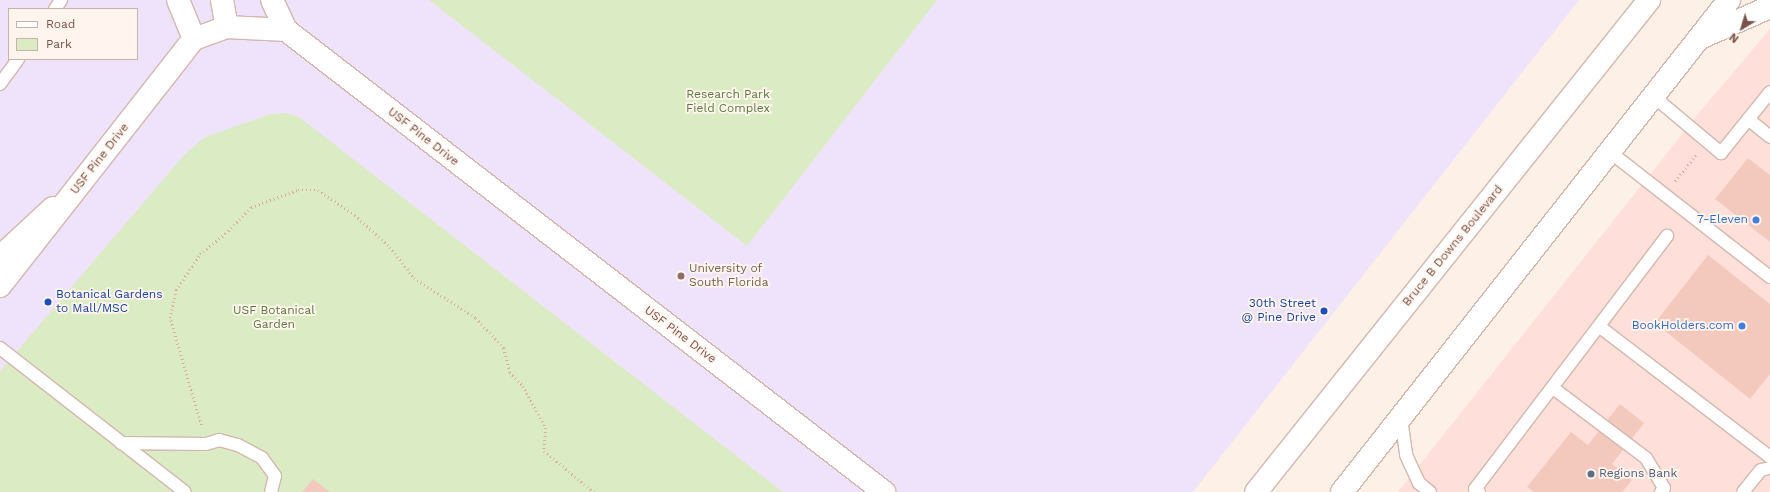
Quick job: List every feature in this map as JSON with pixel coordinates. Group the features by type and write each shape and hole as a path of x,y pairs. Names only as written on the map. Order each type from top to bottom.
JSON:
{"street":[{"path":"178,0 194,39 227,27 286,30 272,0"},
{"path":"222,0 227,27"},
{"name":"Bruce B Downs Boulevard","path":"1256,492 1649,0"},
{"path":"1342,492 1730,0"},
{"path":"1699,38 1770,7"},
{"name":"USF Pine Drive","path":"286,30 884,492"},
{"name":"USF Pine Drive","path":"0,286 194,39"},
{"path":"0,257 81,183"}],"lane":[{"path":"0,84 17,60"},
{"path":"1653,96 1721,153 1770,92"},
{"path":"1748,120 1770,137"},
{"path":"1610,152 1770,277"},
{"path":"1479,492 1475,489 1600,327 1667,236"},
{"path":"1600,327 1770,457"},
{"path":"0,348 185,492"},
{"path":"1553,388 1646,458 1664,488 1661,492"},
{"path":"1401,418 1406,455 1419,483 1430,492"},
{"path":"121,443 206,444 219,440 238,445 267,462 275,476 271,492"},
{"path":"1743,492 1760,470 1770,468"}],"path":[{"path":"1674,183 1693,159"},
{"path":"206,444 170,318 176,290 200,254 228,232 251,207 298,190 318,190 355,215 390,247 414,278 476,318 504,348 510,372 523,386 546,428 544,451 594,492"}],"shaded area":[{"name":"University of South Florida","path":"0,0 1579,0 1193,492 0,492"},
{"path":"1770,29 1770,492 1398,492 1698,114"}],"green space":[{"name":"Research Park Field Complex","path":"429,0 937,0 747,246"},
{"name":"USF Botanical Garden","path":"285,113 299,117 783,492 0,492 0,371 185,154 205,137 271,114"}],"building":[{"name":"7-Eleven","path":"1748,158 1770,175 1770,242 1715,199"},
{"path":"1708,255 1770,304 1770,374 1750,399 1655,323"},
{"path":"1620,404 1644,423 1612,464 1632,480 1622,492 1534,492 1527,487 1571,432 1588,445"},
{"path":"313,479 330,492 302,492"}],"place":[{"name":"7-Eleven","path":"1756,220"},
{"name":"University of South Florida","path":"681,276"},
{"name":"Botanical Gardens to Mall/MSC","path":"48,302"},
{"name":"30th Street @ Pine Drive","path":"1324,311"},
{"name":"BookHolders.com","path":"1742,326"},
{"name":"Regions Bank","path":"1591,474"}]}
